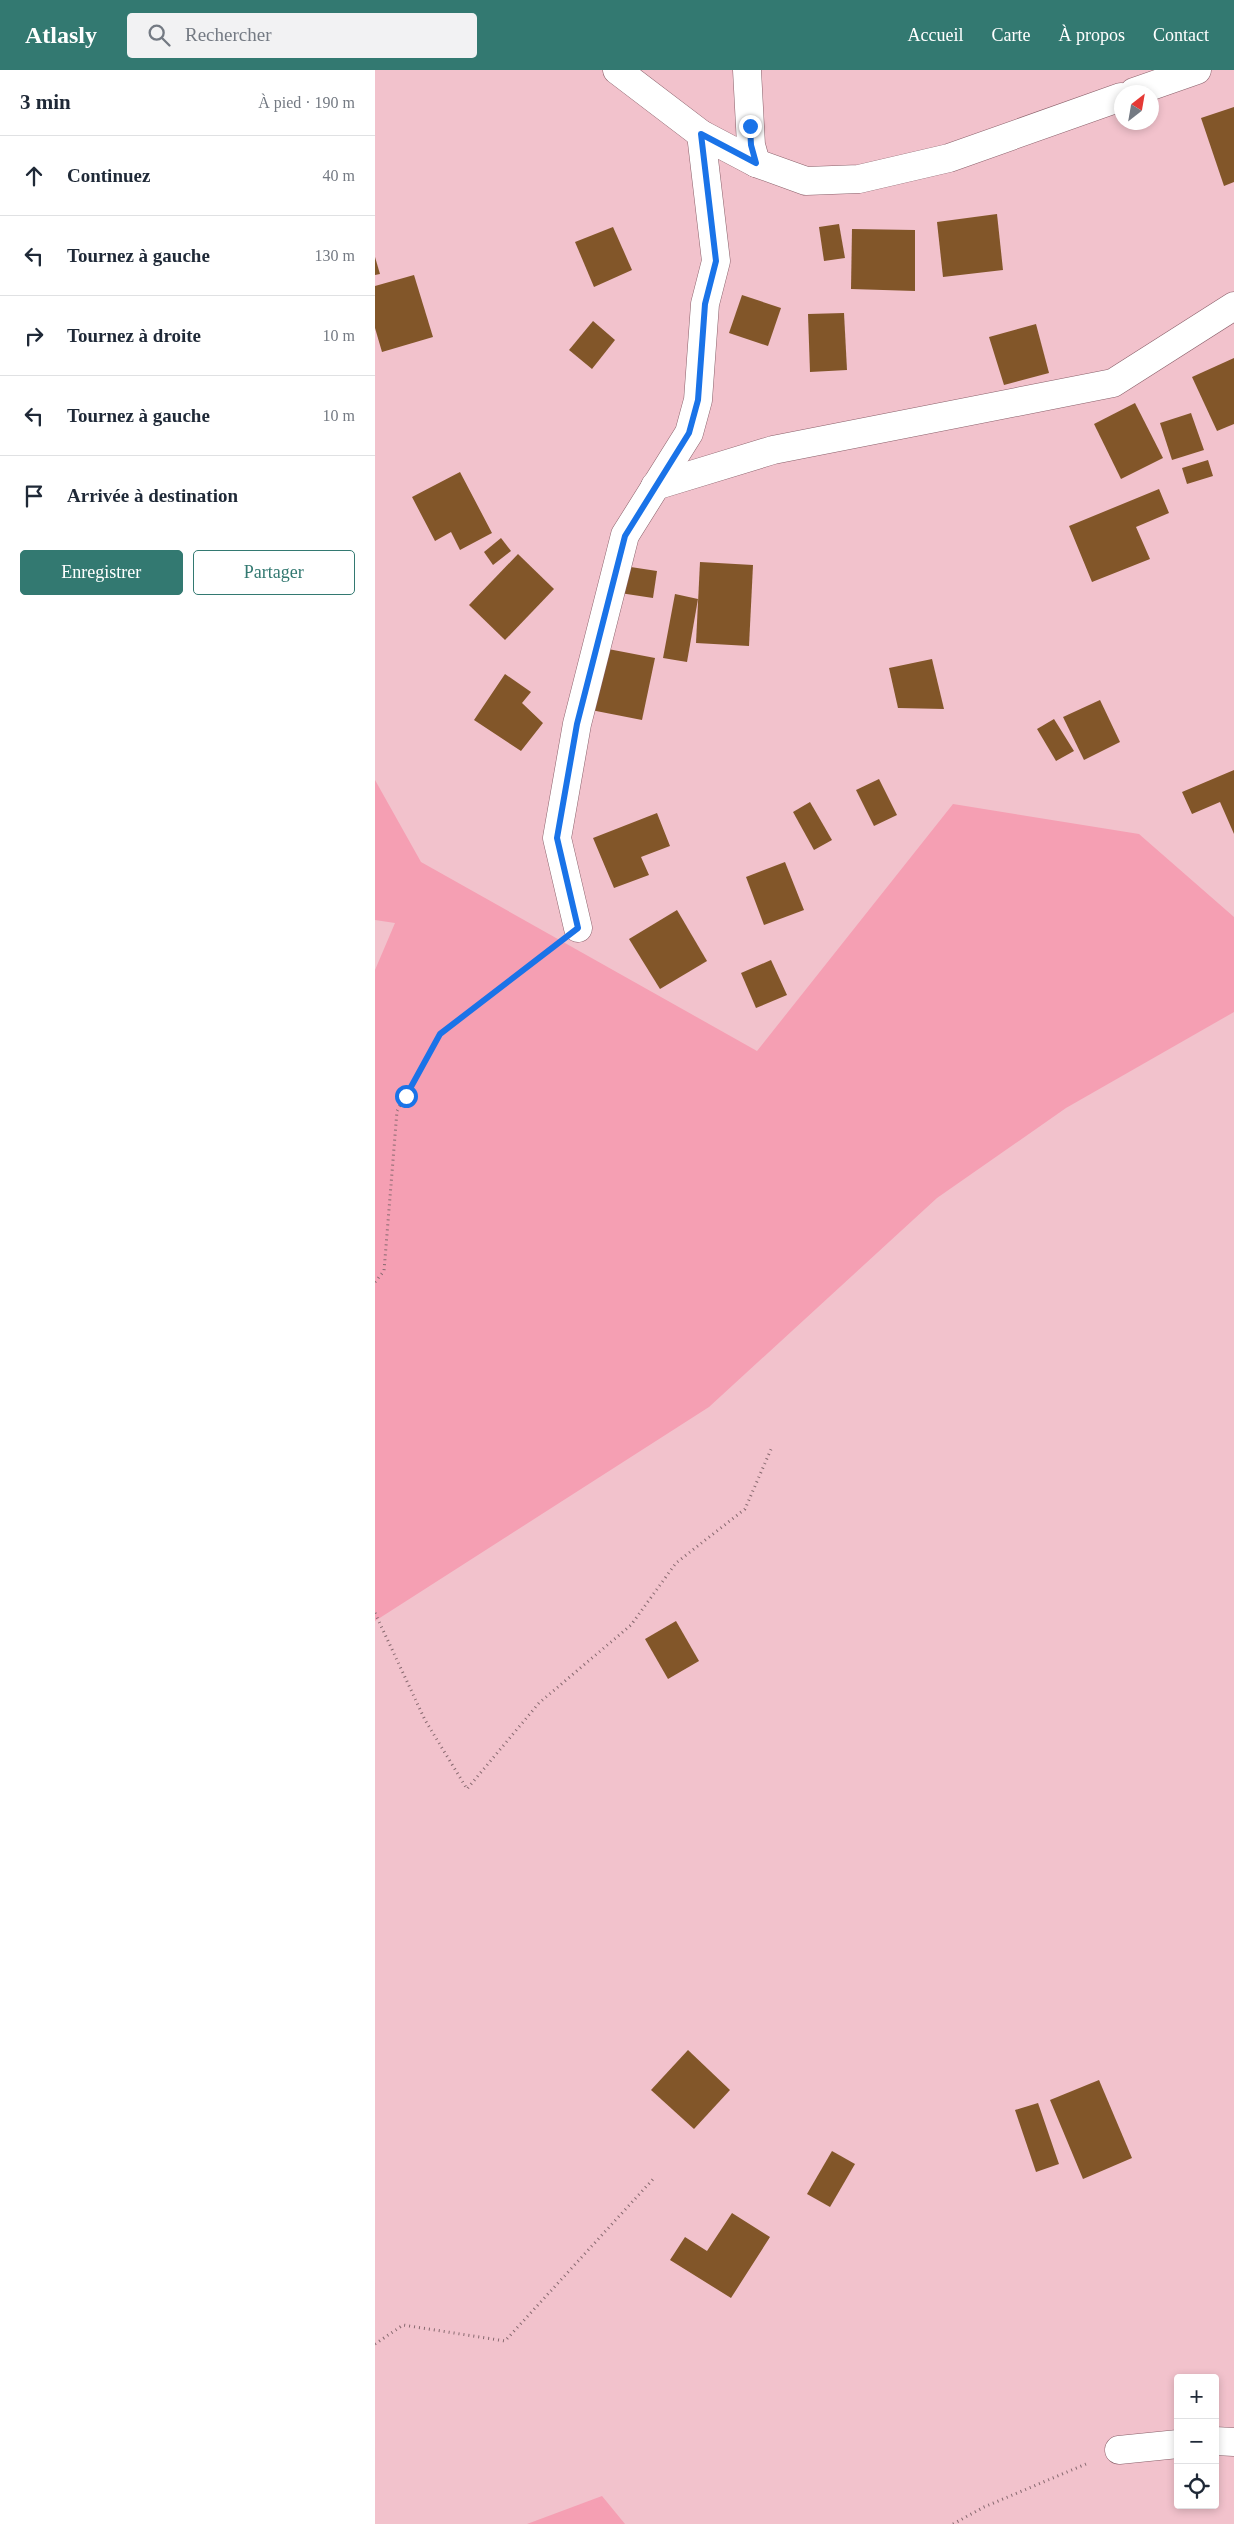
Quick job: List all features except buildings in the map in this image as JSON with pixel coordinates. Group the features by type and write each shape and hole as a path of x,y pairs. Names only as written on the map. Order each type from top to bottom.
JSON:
{"street":[{"path":"617,70 701,134 756,163 806,182 859,179 949,158 1114,99"},
{"path":"747,70 751,145 756,163"},
{"path":"1154,85 1197,70"},
{"path":"578,928 557,838 577,724 625,536 689,433 698,400 705,304 716,261 701,134"},
{"path":"655,486 773,450 1113,383 1234,306"},
{"path":"1219,2441 1234,2442"},
{"path":"1119,2450 1174,2444"}],"path":[{"path":"375,1282 385,1271 397,1111 440,1034 578,928"},
{"path":"375,1612 425,1720 467,1789 539,1703 631,1625 676,1563 745,1509 772,1447"},
{"path":"375,2344 403,2325 505,2341 655,2177"},
{"path":"953,2524 984,2507 1119,2450"}],"shaded area":[{"path":"375,780 421,862 757,1051 953,804 1139,834 1234,917 1234,1012 1066,1108 937,1198 709,1407 375,1621 375,970 395,923 375,920"},
{"path":"602,2496 625,2524 527,2524"}],"route":[{"path":"406,1096 440,1034 578,928 557,838 577,724 625,536 689,433 698,400 705,304 716,261 701,134 756,163 751,145 750,126"}]}
